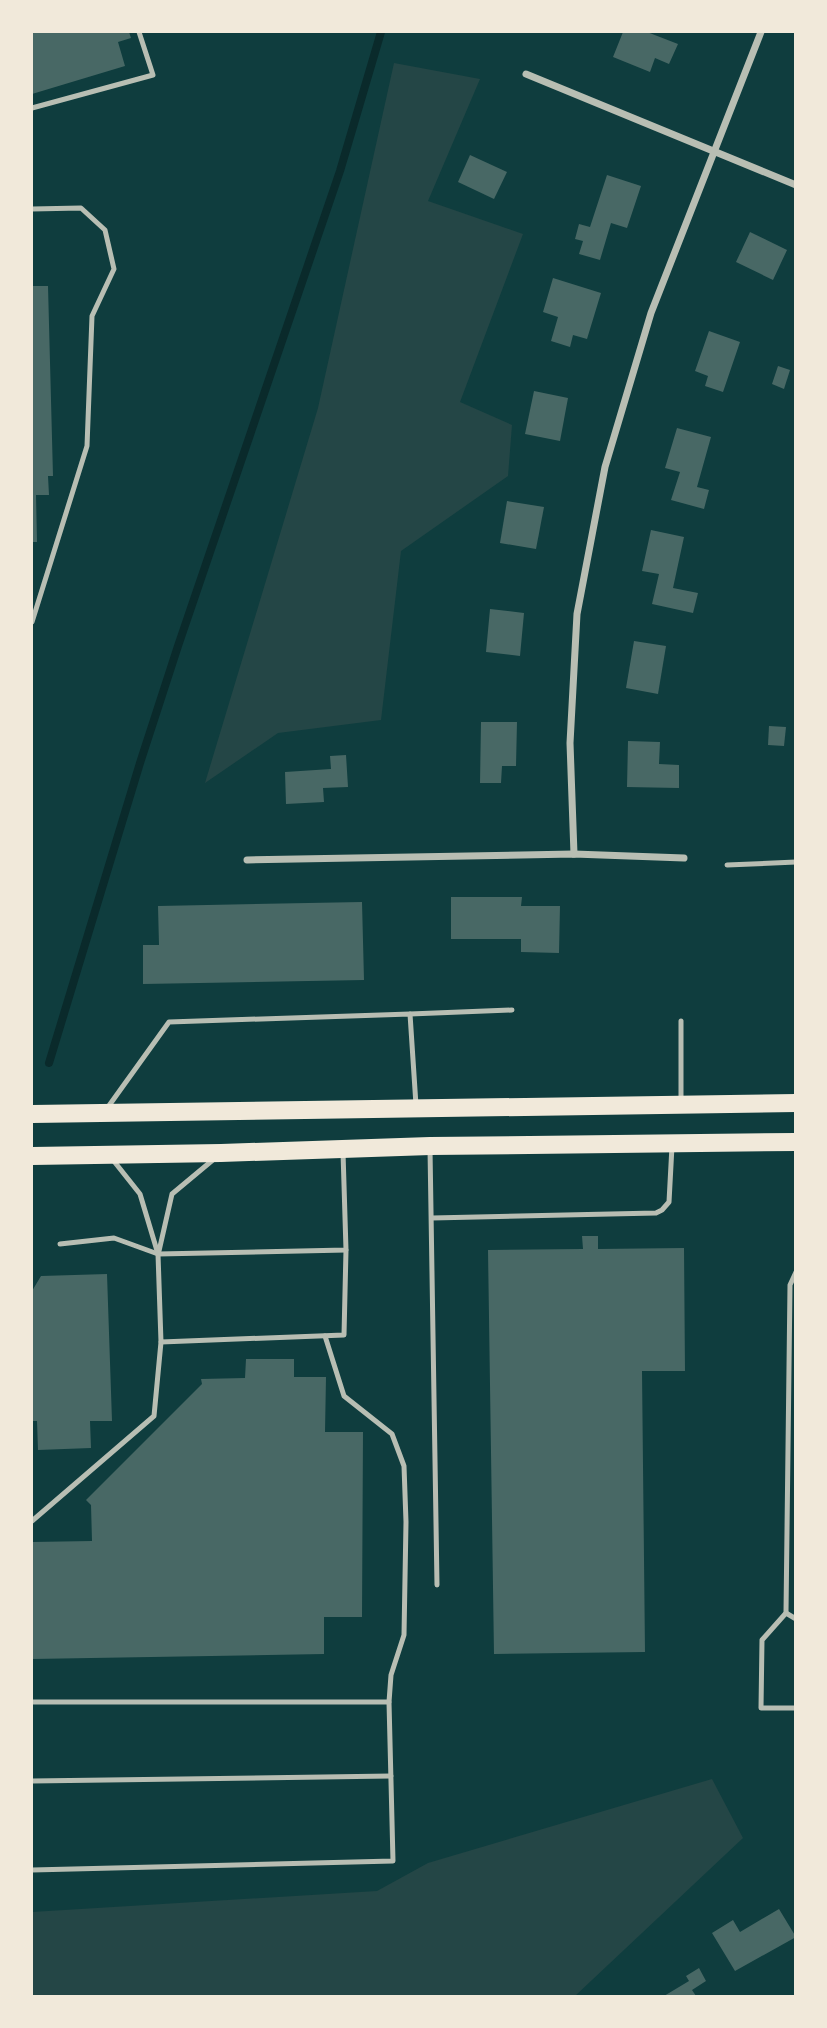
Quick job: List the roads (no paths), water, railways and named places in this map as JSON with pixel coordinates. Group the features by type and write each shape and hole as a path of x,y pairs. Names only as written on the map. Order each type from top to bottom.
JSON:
{"main road":[{"path":"32,1114 796,1104"},
{"path":"32,1156 430,1146 796,1142"}],"street":[{"path":"574,854 570,743 577,614 605,467 651,313 761,32"},
{"path":"526,74 796,185"},
{"path":"247,860 574,854 684,858"}],"lane":[{"path":"32,108 153,75 139,32"},
{"path":"32,209 81,208 105,230 114,269 92,316 87,446 32,622"},
{"path":"727,865 796,862"},
{"path":"104,1113 169,1021 512,1010"},
{"path":"410,1014 416,1109"},
{"path":"681,1021 681,1105"},
{"path":"432,1218 656,1213 669,1202 672,1143"},
{"path":"430,1146 437,1585"},
{"path":"161,1342 344,1335 346,1250 343,1149"},
{"path":"158,1254 172,1194 221,1153"},
{"path":"32,1521 153,1416 161,1342 158,1254 140,1194 108,1155"},
{"path":"60,1244 114,1238 158,1254 346,1250"},
{"path":"796,1272 790,1285 786,1613 762,1640 761,1708 796,1708"},
{"path":"32,1870 393,1861 389,1702 391,1675 404,1636 404,1466 392,1434 344,1396 325,1336"},
{"path":"786,1613 796,1619"},
{"path":"32,1702 389,1702"},
{"path":"32,1781 391,1776"}],"waterway":[{"path":"49,1063 140,763 340,171 381,32"}]}
